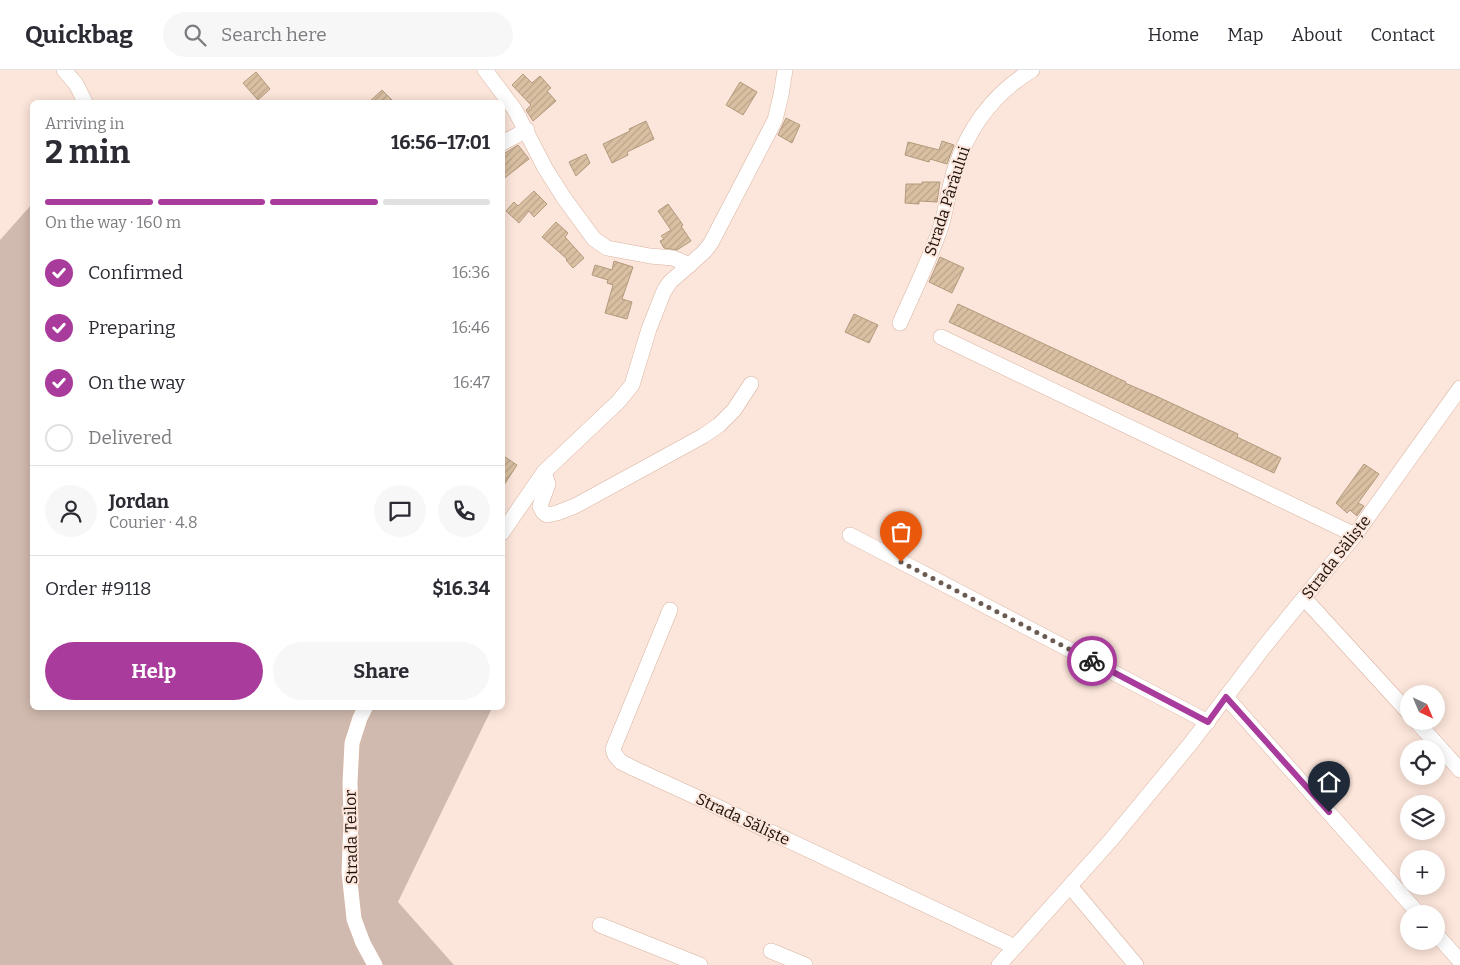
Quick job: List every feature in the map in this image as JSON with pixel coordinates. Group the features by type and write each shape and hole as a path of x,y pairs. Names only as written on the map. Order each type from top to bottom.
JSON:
{"street":[{"path":"64,70 76,84 84,100"},
{"path":"485,70 516,110 545,168 594,239 607,248 673,258 690,265"},
{"path":"505,529 544,472 618,402 632,385 649,329 664,291 670,282 704,252 711,243 774,120 785,70"},
{"name":"Strada Pârâului","path":"900,323 939,232 956,166 968,138 998,95 1017,79 1032,70"},
{"path":"505,141 526,130"},
{"path":"940,337 1355,535"},
{"path":"544,472 548,484 540,506 543,512 547,515 575,506 703,436 719,425 734,410 752,384"},
{"name":"Strada Săliște","path":"999,965 1158,784 1208,722 1264,647 1355,535 1460,388"},
{"path":"850,535 1208,722"},
{"path":"1304,598 1400,703"},
{"name":"Strada Săliște","path":"670,610 613,749 621,762 1016,947"},
{"path":"1226,697 1410,905"},
{"name":"Strada Teilor","path":"365,710 360,718 352,743 349,872 354,919 363,943 375,965"},
{"path":"1424,730 1460,770"},
{"path":"1070,886 1136,965"},
{"path":"600,925 700,965"},
{"path":"1445,944 1460,960"},
{"path":"771,951 805,965"}],"shaded area":[{"path":"30,206 30,710 491,710 398,902 454,965 0,965 0,240"}],"building":[{"path":"256,72 270,89 258,100 243,83"},
{"path":"523,74 532,83 540,76 551,88 547,91 556,101 533,121 526,110 531,105 512,85"},
{"path":"740,82 757,92 743,115 726,105"},
{"path":"382,90 392,100 371,100"},
{"path":"786,118 800,125 792,143 778,135"},
{"path":"646,121 654,139 627,152 628,155 612,163 603,144"},
{"path":"942,141 954,145 947,164 930,159 929,162 905,155 908,142 939,150"},
{"path":"518,145 529,159 505,178 505,153"},
{"path":"586,154 590,163 576,176 569,162"},
{"path":"922,182 940,182 937,202 919,201 919,204 905,203 906,184 922,184"},
{"path":"534,191 547,204 534,217 529,211 519,223 506,211 514,202 518,206"},
{"path":"668,204 683,225 681,226 691,241 677,250 664,248 660,241 664,239 661,236 671,230 658,211"},
{"path":"556,222 568,233 565,237 584,258 573,268 567,259 542,237"},
{"path":"940,257 964,268 952,293 929,282"},
{"path":"614,261 633,267 622,299 632,302 627,319 605,313 613,285 607,283 608,280 592,275 595,265 612,270"},
{"path":"958,304 1238,434 1237,437 1281,458 1274,473 949,322"},
{"path":"854,314 878,325 869,343 845,332"},
{"path":"505,457 517,465 505,483"},
{"path":"1364,464 1379,474 1358,503 1364,506 1357,516 1350,510 1347,513 1336,503"}],"way so far":[{"path":"901,562 1092,661"}],"route":[{"path":"1092,661 1208,722 1226,697 1329,812"}]}
